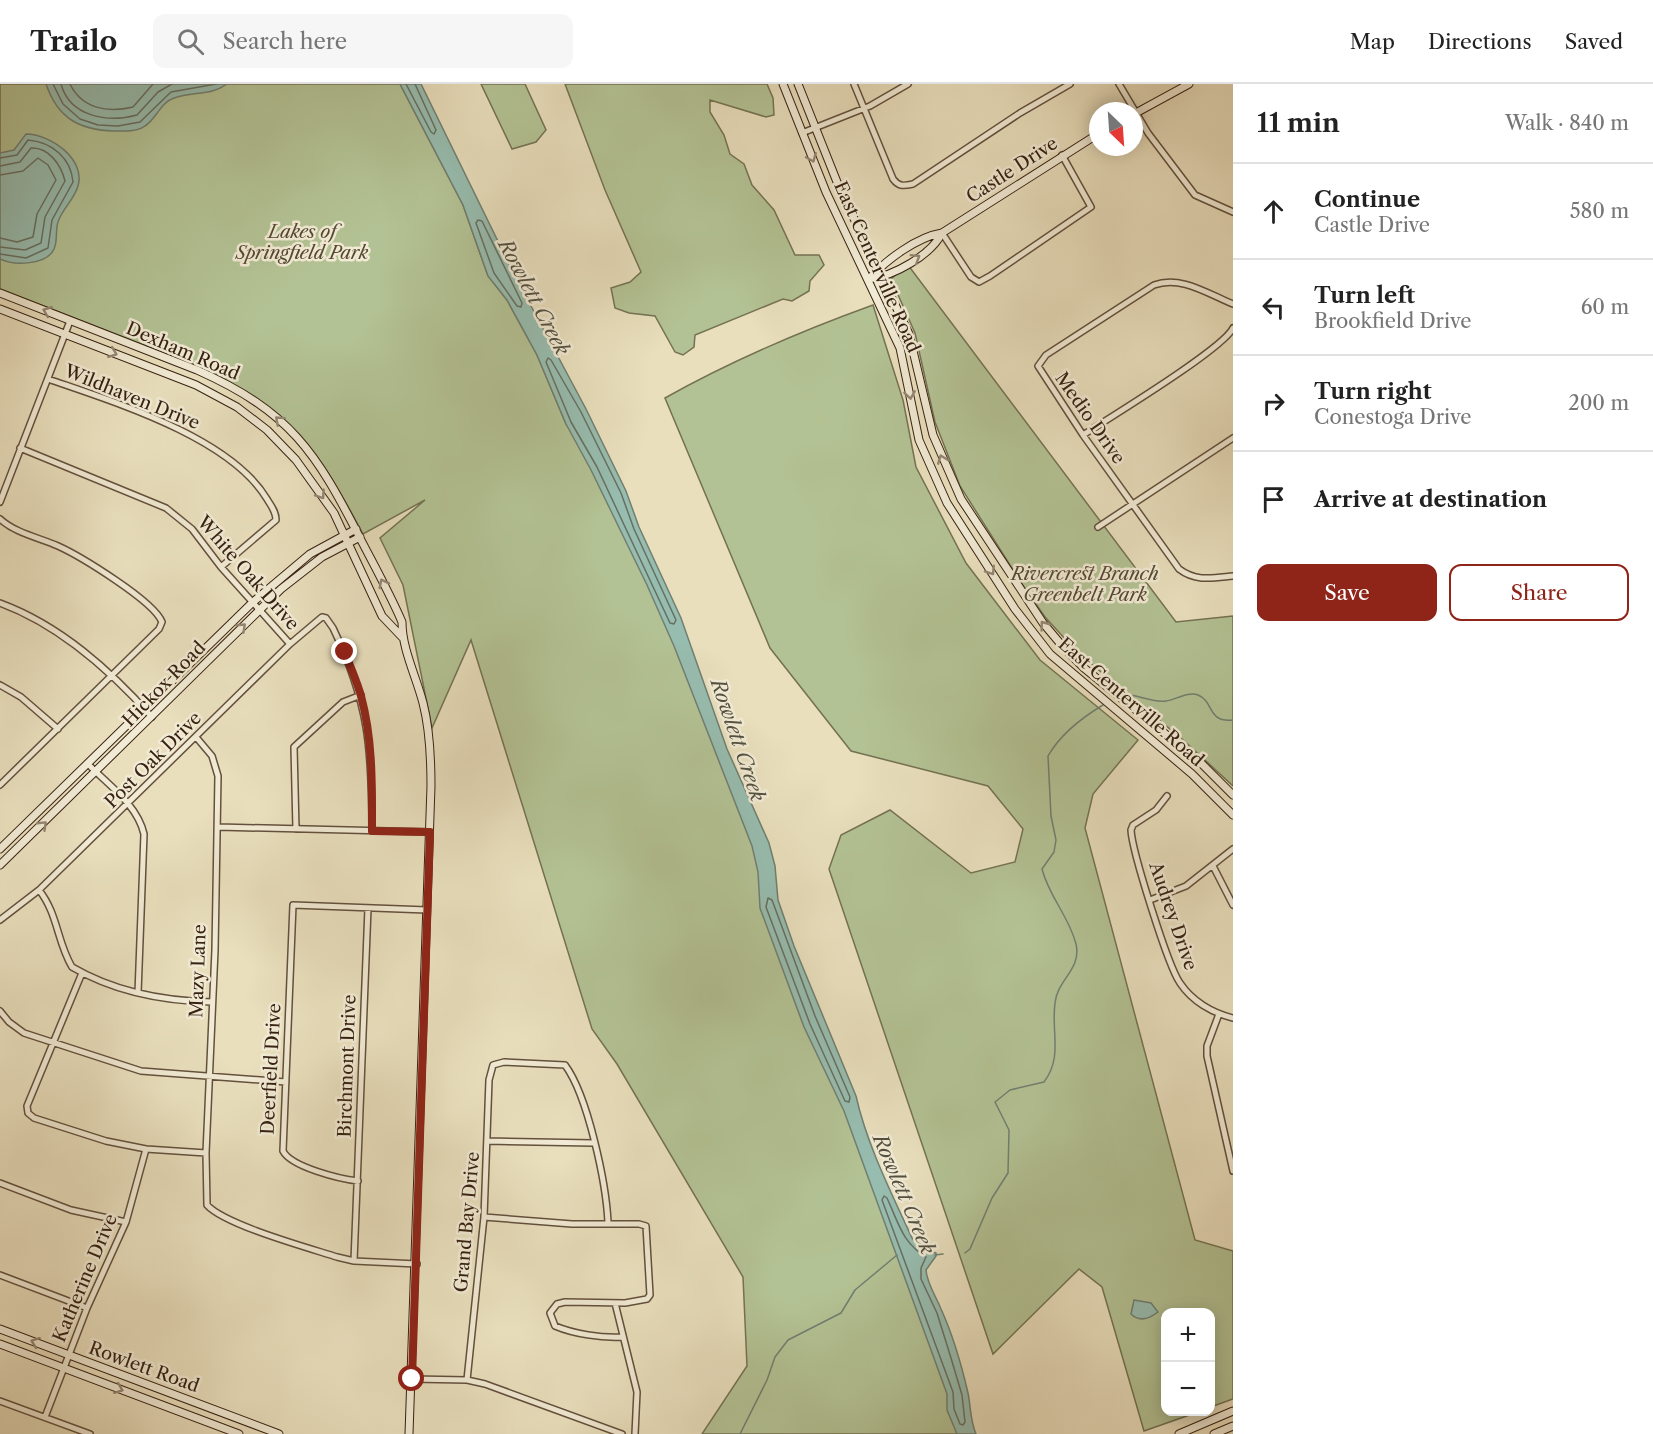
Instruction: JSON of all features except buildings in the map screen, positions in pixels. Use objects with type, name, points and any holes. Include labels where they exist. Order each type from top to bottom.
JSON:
[{"type":"street","name":"East Centerville Road","points":[[783,84],[826,192],[900,348],[920,440],[937,484],[1015,609],[1050,654],[1201,782],[1233,815]]},
{"type":"street","name":"East Centerville Road","points":[[798,84],[839,187],[884,277],[914,349],[928,421],[951,481],[1043,623],[1084,668],[1208,768],[1233,795]]},
{"type":"street","points":[[854,84],[893,179],[897,185],[904,186],[913,184],[1020,113],[1070,84]]},
{"type":"street","points":[[802,133],[863,109],[908,84]]},
{"type":"street","points":[[1119,84],[1129,102]]},
{"type":"street","points":[[1143,110],[1189,84]]},
{"type":"street","points":[[1143,125],[1195,195],[1233,212]]},
{"type":"street","name":"Castle Drive","points":[[869,279],[879,268],[929,235],[942,233],[1089,139]]},
{"type":"street","points":[[942,233],[971,277],[979,282],[990,276],[1091,207],[1062,155]]},
{"type":"street","name":"Castle Drive","points":[[869,279],[884,277],[936,245],[942,233]]},
{"type":"street","name":"Medio Drive","points":[[1233,304],[1182,282],[1165,281],[1154,285],[1046,355],[1039,362],[1040,373],[1179,569],[1195,578],[1233,576]]},
{"type":"street","name":"Dexham Road","points":[[0,293],[226,383],[264,406],[312,453],[356,529],[402,622],[402,637],[424,707],[431,756],[430,832]]},
{"type":"street","name":"Dexham Road","points":[[0,309],[196,385],[237,407],[267,430],[296,460],[334,513],[382,616],[402,637]]},
{"type":"street","points":[[0,502],[70,321]]},
{"type":"street","points":[[1083,435],[1207,352],[1223,340],[1233,328]]},
{"type":"street","name":"Wildhaven Drive","points":[[48,378],[168,425],[204,443],[235,464],[260,488],[275,512],[276,520],[221,567]]},
{"type":"street","points":[[1098,527],[1233,438]]},
{"type":"street","name":"White Oak Drive","points":[[20,448],[166,508],[192,529],[221,567],[291,644]]},
{"type":"street","points":[[1,783],[159,629],[162,622],[136,596],[103,572],[60,547],[3,521]]},
{"type":"street","name":"Hickox Road","points":[[0,849],[253,602],[310,554],[356,529]]},
{"type":"street","name":"Hickox Road","points":[[0,865],[97,773],[299,573],[360,537]]},
{"type":"street","points":[[0,603],[42,622],[74,643],[152,717]]},
{"type":"street","name":"Post Oak Drive","points":[[0,920],[39,890],[129,805],[291,644],[322,617],[327,618],[333,628],[361,695]]},
{"type":"street","points":[[0,685],[21,697],[58,729]]},
{"type":"street","points":[[296,829],[294,747],[343,702],[361,695],[370,749],[372,831]]},
{"type":"street","name":"Mazy Lane","points":[[196,737],[216,766],[218,827],[206,1198],[213,1211],[296,1244],[354,1261]]},
{"type":"street","points":[[88,764],[129,805],[142,825],[144,843],[138,993]]},
{"type":"street","name":"Audrey Drive","points":[[1167,796],[1156,810],[1133,825],[1131,830],[1150,900],[1179,982],[1192,998],[1218,1014],[1233,1018]]},
{"type":"street","points":[[218,827],[430,832],[417,1264],[409,1434]]},
{"type":"street","points":[[1150,900],[1186,886],[1233,849]]},
{"type":"street","points":[[1213,866],[1233,905]]},
{"type":"street","points":[[39,890],[54,913],[67,959],[72,967],[82,973],[138,993],[187,1002],[212,1002]]},
{"type":"street","name":"Deerfield Drive","points":[[358,1181],[328,1174],[285,1156],[282,1139],[293,905],[368,908]]},
{"type":"street","points":[[368,908],[427,910]]},
{"type":"street","name":"Birchmont Drive","points":[[354,1261],[368,908]]},
{"type":"street","points":[[82,973],[27,1106],[28,1113],[34,1118],[106,1141],[146,1149],[206,1153]]},
{"type":"street","points":[[0,1011],[9,1022],[24,1033],[141,1071],[209,1078],[286,1082]]},
{"type":"street","points":[[1218,1014],[1207,1046],[1207,1056],[1233,1171]]},
{"type":"street","name":"Grand Bay Drive","points":[[467,1380],[484,1217],[489,1080],[493,1065],[504,1062],[565,1065],[579,1093],[593,1143]]},
{"type":"street","points":[[488,1141],[593,1143],[607,1202],[608,1222]]},
{"type":"street","name":"Katherine Drive","points":[[45,1417],[87,1308],[126,1222],[146,1149]]},
{"type":"street","points":[[0,1184],[82,1213],[126,1222]]},
{"type":"street","points":[[484,1217],[572,1224],[608,1222],[646,1226],[650,1295],[647,1299],[615,1303],[565,1302],[556,1304],[550,1313],[552,1322],[561,1329],[596,1336],[622,1337]]},
{"type":"street","points":[[354,1261],[417,1264]]},
{"type":"street","points":[[0,1275],[87,1308]]},
{"type":"street","points":[[615,1303],[637,1392],[635,1434]]},
{"type":"street","name":"Rowlett Road","points":[[0,1329],[279,1434]]},
{"type":"street","name":"Rowlett Road","points":[[0,1344],[239,1434]]},
{"type":"street","points":[[412,1379],[467,1380],[502,1388],[622,1434]]},
{"type":"street","points":[[0,1401],[90,1434]]},
{"type":"street","points":[[193,1417],[199,1403]]},
{"type":"street","points":[[1179,1434],[1233,1411]]},
{"type":"street","points":[[1214,1434],[1233,1426]]},
{"type":"green space","name":"Lakes of Springfield Park","points":[[0,84],[400,84],[463,205],[488,276],[507,300],[537,355],[566,424],[570,422],[712,710],[774,914],[843,1082],[965,1434],[702,1434],[747,1366],[743,1277],[617,1064],[592,1029],[471,640],[432,728],[403,585],[380,538],[425,500],[363,534],[333,480],[306,443],[258,400],[195,366],[0,289]]},
{"type":"green space","points":[[481,84],[525,84],[546,130],[536,142],[512,149]]},
{"type":"green space","points":[[565,84],[767,84],[773,98],[774,115],[766,117],[710,100],[710,112],[724,135],[730,154],[744,164],[752,185],[774,210],[795,255],[819,255],[824,265],[810,281],[809,291],[792,301],[783,299],[695,335],[694,347],[683,355],[675,352],[655,316],[629,313],[615,308],[611,288],[630,282],[641,272],[605,190]]},
{"type":"green space","name":"Rivercrest Branch Greenbelt Park","points":[[908,265],[1176,622],[1233,616],[1233,786],[1182,739],[1077,652],[1045,617],[960,486],[935,422],[915,333],[891,279]]},
{"type":"green space","points":[[873,305],[903,400],[916,467],[966,563],[1040,660],[1138,740],[1093,794],[1085,828],[1195,1240],[1233,1251],[1233,1399],[1215,1406],[1215,1308],[1161,1308],[1161,1416],[1187,1416],[1144,1431],[1102,1287],[1079,1269],[993,1354],[829,869],[841,835],[890,810],[971,873],[1015,862],[1023,829],[988,786],[851,751],[770,648],[665,398],[767,347]]},
{"type":"water","points":[[46,84],[227,84],[208,92],[169,100],[142,128],[122,131],[91,128],[72,120],[57,106]]},
{"type":"water","points":[[400,84],[421,84],[515,276],[586,409],[626,491],[639,527],[681,618],[727,749],[769,843],[775,866],[778,900],[794,946],[856,1096],[873,1150],[912,1238],[920,1248],[936,1253],[926,1270],[927,1275],[956,1350],[976,1434],[957,1434],[947,1410],[947,1394],[844,1111],[804,1027],[760,908],[758,872],[752,846],[674,646],[647,585],[566,424],[537,355],[507,300],[488,276],[463,205]]},
{"type":"water","points":[[26,134],[45,138],[64,150],[77,166],[78,186],[58,222],[55,246],[50,254],[30,263],[13,263],[0,259],[0,153],[14,150]]},
{"type":"water","points":[[1134,1300],[1151,1303],[1158,1312],[1144,1319],[1137,1318],[1131,1314]]},
{"type":"waterway","points":[[1120,694],[1160,701],[1194,694],[1203,698],[1219,718],[1233,720]]},
{"type":"waterway","points":[[965,1253],[970,1249],[992,1198],[1008,1173],[1009,1130],[995,1102],[1010,1090],[1044,1082],[1050,1073],[1055,1054],[1055,1003],[1060,988],[1076,961],[1077,953],[1073,934],[1049,889],[1042,869],[1054,852],[1056,840],[1051,816],[1048,756],[1072,727],[1103,705]]},
{"type":"waterway","name":"Rowlett Creek","points":[[935,1255],[943,1254]]},
{"type":"waterway","points":[[740,1434],[767,1380],[775,1357],[788,1340],[841,1313],[855,1290],[897,1255]]},
{"type":"route","points":[[345,652],[361,695],[367,725],[372,780],[372,831],[430,832],[412,1379]]}]
